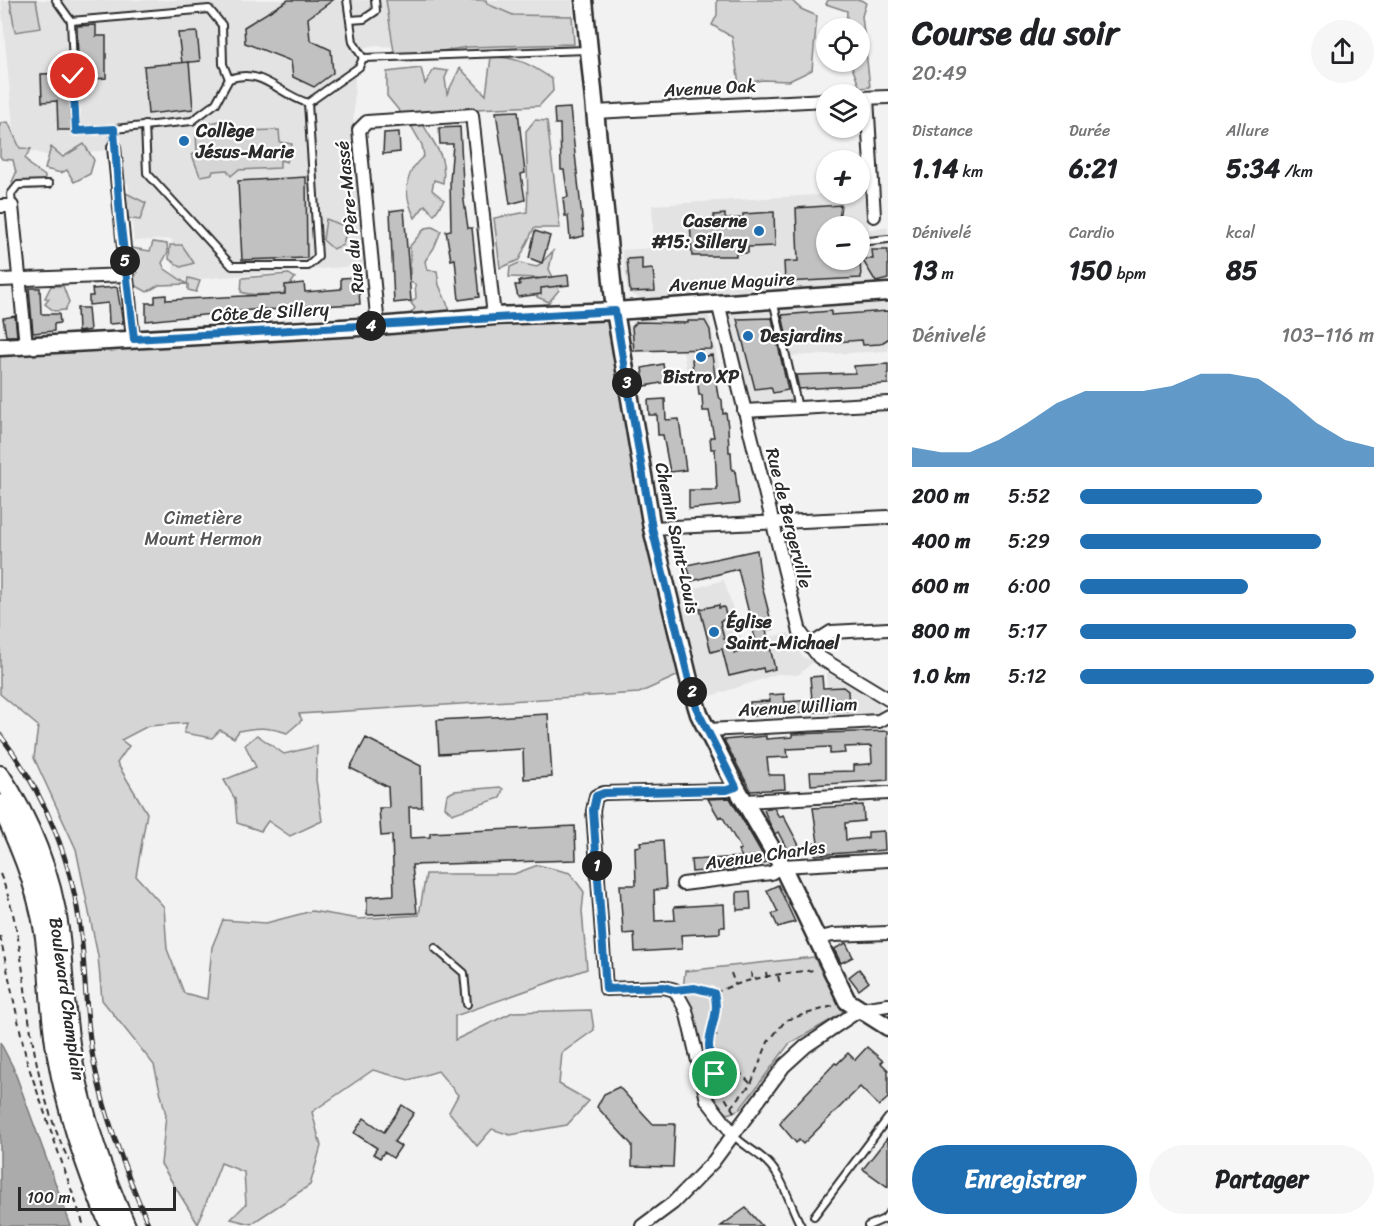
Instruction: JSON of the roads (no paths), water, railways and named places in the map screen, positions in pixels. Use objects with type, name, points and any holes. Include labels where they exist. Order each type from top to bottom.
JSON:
[{"type":"main road","name":"Boulevard Champlain","points":[[0,776],[21,812],[48,881],[58,926],[66,1020],[79,1092],[99,1158],[126,1226]]},
{"type":"main road","name":"Boulevard Champlain","points":[[0,804],[26,862],[38,903],[47,955],[51,1018],[64,1091],[71,1120],[110,1226]]},
{"type":"street","name":"Chemin Saint-Louis","points":[[584,0],[615,311],[652,528],[691,688],[708,730],[736,787],[782,866],[830,968],[854,1005],[888,1027]]},
{"type":"street","points":[[870,98],[888,97]]},
{"type":"street","name":"Avenue Oak","points":[[595,112],[816,101]]},
{"type":"street","name":"Rue du Père-Massé","points":[[378,326],[359,130],[367,122],[472,115],[494,316]]},
{"type":"street","points":[[867,138],[874,216]]},
{"type":"street","points":[[114,147],[134,339]]},
{"type":"street","points":[[6,206],[19,279],[26,345]]},
{"type":"street","points":[[0,280],[126,274]]},
{"type":"street","name":"Avenue Maguire","points":[[615,311],[888,292]]},
{"type":"street","name":"Rue de Bergerville","points":[[718,303],[795,620],[809,646],[819,657],[888,699]]},
{"type":"street","name":"Côte de Sillery","points":[[0,347],[378,326],[494,316],[615,311]]},
{"type":"street","points":[[744,411],[888,403]]},
{"type":"street","points":[[652,528],[888,517]]},
{"type":"street","points":[[809,646],[831,632],[888,629]]},
{"type":"street","name":"Avenue William","points":[[708,730],[879,721],[888,716]]},
{"type":"street","points":[[733,1134],[707,1100],[686,1010],[675,990],[664,987],[606,989],[593,810],[596,796],[604,793],[727,790],[736,787]]},
{"type":"street","points":[[745,801],[888,793]]},
{"type":"street","name":"Avenue Charles","points":[[683,884],[771,873],[782,866],[888,860]]},
{"type":"street","points":[[816,939],[833,935],[888,933]]},
{"type":"street","points":[[642,1226],[673,1203],[713,1162],[784,1066],[806,1046],[854,1005],[888,1005]]},
{"type":"lane","points":[[56,0],[71,21],[76,131],[192,122],[216,103],[229,79],[243,74],[271,83],[294,99],[308,103]]},
{"type":"lane","points":[[207,0],[209,9],[222,25],[223,64],[229,79]]},
{"type":"lane","points":[[347,0],[353,42],[363,58]]},
{"type":"lane","points":[[350,20],[364,19],[376,11],[375,0]]},
{"type":"lane","points":[[71,21],[209,9]]},
{"type":"lane","points":[[363,58],[589,50]]},
{"type":"lane","points":[[308,103],[359,67],[363,58]]},
{"type":"lane","points":[[145,125],[147,173],[232,266],[308,266],[318,257],[308,103]]},
{"type":"lane","points":[[114,129],[114,147]]},
{"type":"lane","points":[[6,206],[18,185],[49,184]]},
{"type":"lane","points":[[870,241],[888,239]]},
{"type":"lane","points":[[773,299],[798,408]]},
{"type":"lane","points":[[435,948],[464,973],[467,1004]]},
{"type":"lane","points":[[814,1216],[888,1118]]},
{"type":"lane","points":[[733,1134],[746,1148],[767,1162],[779,1179],[801,1226]]},
{"type":"lane","points":[[868,1226],[884,1219],[888,1214]]},
{"type":"railway","points":[[0,735],[31,780],[64,855],[77,908],[83,950],[88,1027],[98,1080],[116,1144],[149,1226]]},
{"type":"place","name":"Collège Jésus-Marie","points":[[184,141]]},
{"type":"place","name":"Caserne #15: Sillery","points":[[759,231]]},
{"type":"place","name":"Desjardins","points":[[748,336]]},
{"type":"place","name":"Bistro XP","points":[[701,357]]},
{"type":"place","name":"Église Saint-Michael","points":[[714,632]]},
{"type":"park label","name":"Cimetière Mount Hermon","points":[[203,528]]}]
